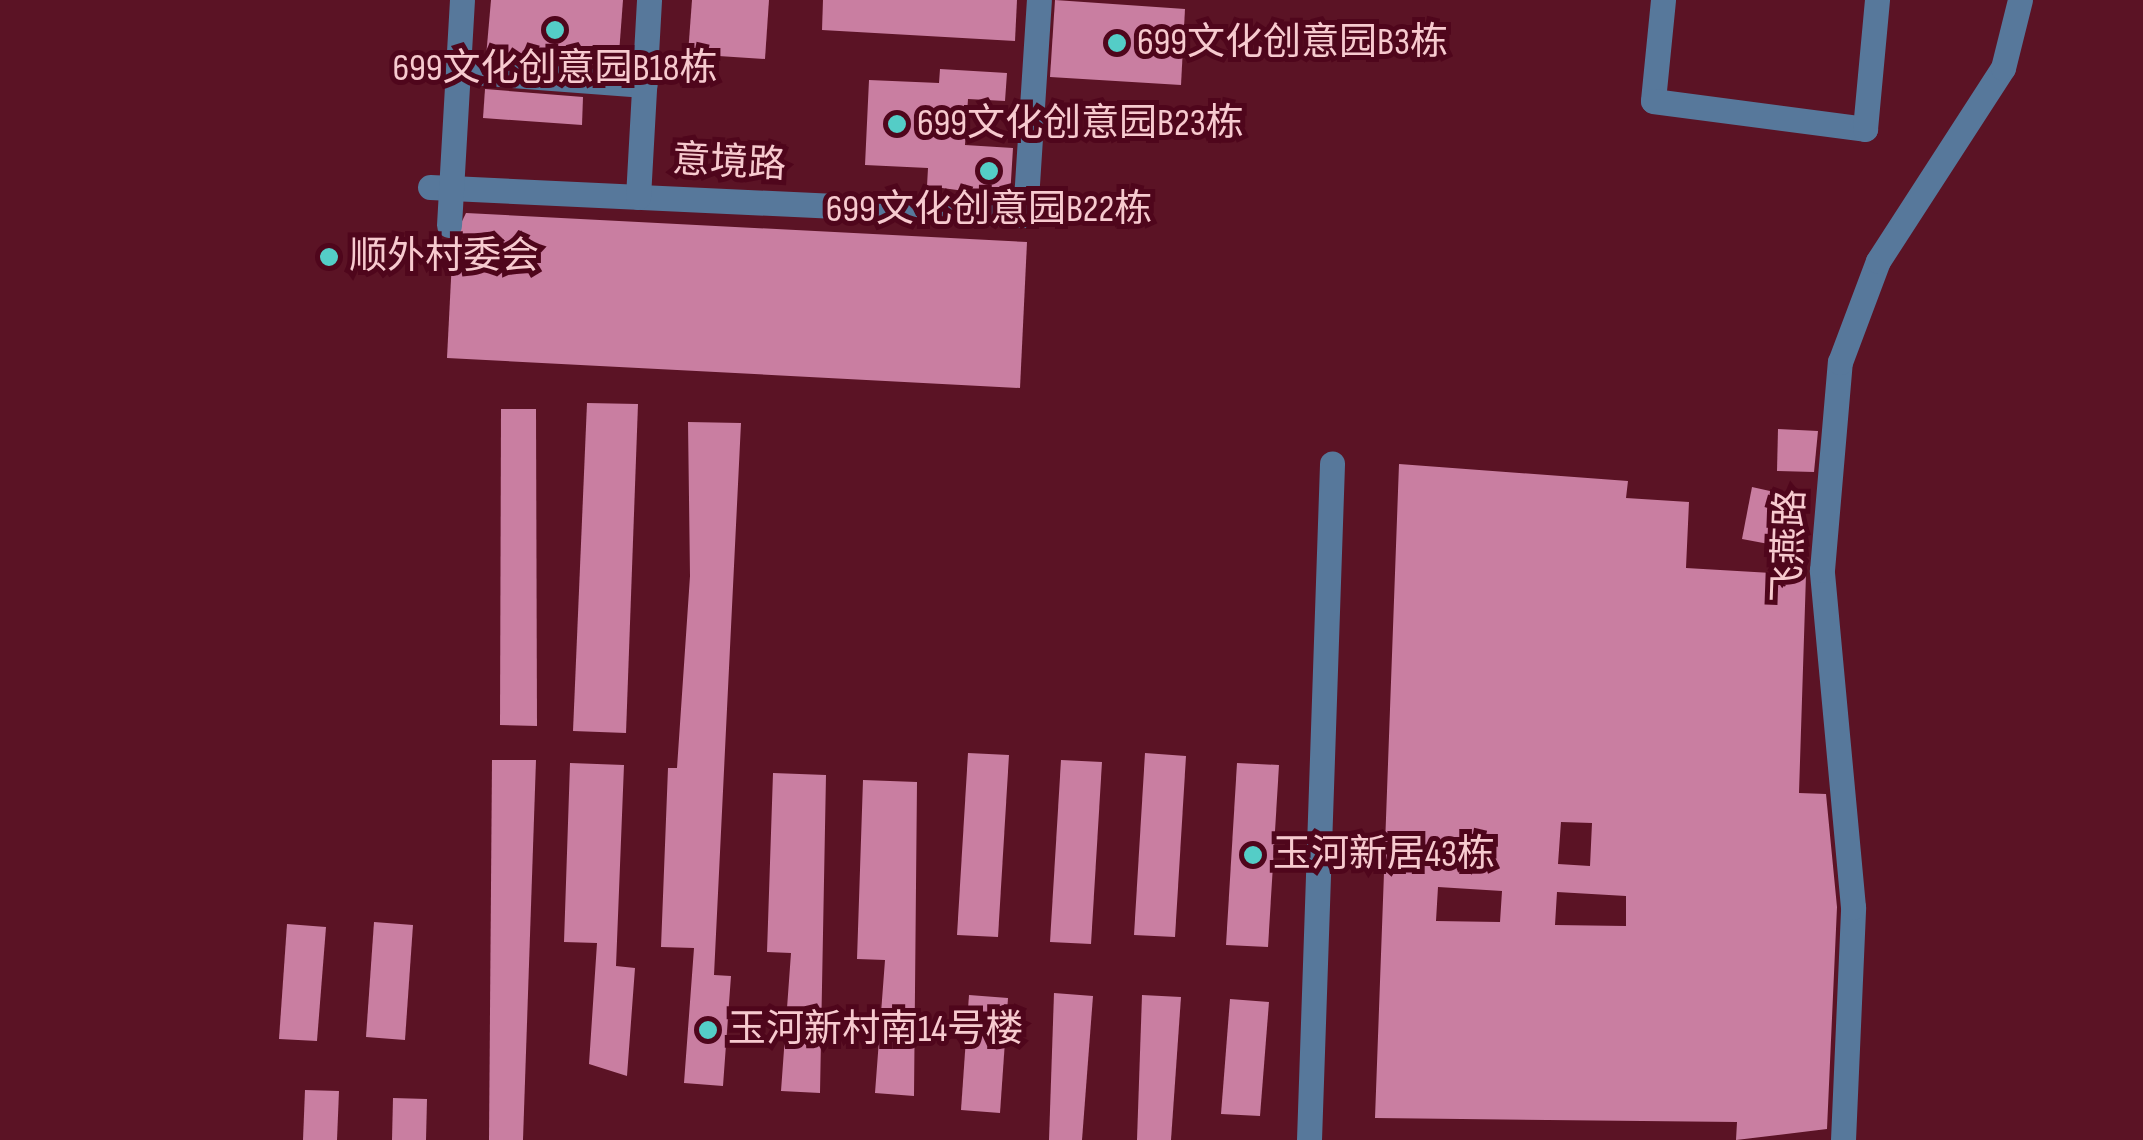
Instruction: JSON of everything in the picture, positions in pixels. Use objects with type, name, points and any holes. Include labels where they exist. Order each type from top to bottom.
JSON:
[{"type":"street","points":[[450,226],[441,187],[459,71],[462,0]]},
{"type":"street","points":[[638,196],[649,0]]},
{"type":"street","name":"意境路","points":[[441,187],[1025,215],[1040,0]]},
{"type":"street","points":[[1663,0],[1653,101],[1865,129],[1877,0]]},
{"type":"street","name":"飞燕路","points":[[1843,1140],[1852,908],[1822,570],[1840,362],[1878,261],[2003,68],[2020,0]]},
{"type":"street","points":[[459,71],[644,85]]},
{"type":"street","points":[[1309,1140],[1332,463]]},
{"type":"building","name":"699文化创意园B18栋","points":[[491,0],[623,0],[618,67],[486,57]]},
{"type":"building","points":[[692,0],[769,0],[765,59],[688,54]]},
{"type":"building","points":[[823,0],[1017,0],[1015,41],[822,30]]},
{"type":"building","name":"699文化创意园B3栋","points":[[1055,0],[1185,9],[1181,85],[1050,77]]},
{"type":"building","points":[[940,69],[1007,73],[1005,101],[968,99],[965,145],[1013,148],[1010,197],[927,186],[928,168],[865,165],[869,80],[939,83]]},
{"type":"building","points":[[485,89],[583,97],[582,125],[483,118]]},
{"type":"building","points":[[466,213],[1027,242],[1020,388],[447,358],[453,240]]},
{"type":"building","points":[[587,403],[638,404],[626,733],[573,731]]},
{"type":"building","points":[[501,409],[536,409],[537,726],[500,725]]},
{"type":"building","points":[[688,422],[741,423],[714,975],[731,976],[723,1086],[684,1083],[694,948],[661,947],[668,768],[677,768],[690,576]]},
{"type":"building","points":[[1778,429],[1818,431],[1814,472],[1777,471]]},
{"type":"building","points":[[1399,464],[1628,481],[1626,498],[1689,502],[1686,568],[1806,575],[1799,793],[1826,794],[1837,907],[1827,1129],[1736,1140],[1737,1122],[1375,1118]],"holes":[[[1561,822],[1592,823],[1590,866],[1558,864]],[[1438,887],[1502,891],[1500,922],[1436,921]],[[1557,892],[1626,896],[1626,926],[1555,925]]]},
{"type":"building","points":[[1752,487],[1784,494],[1774,545],[1742,539]]},
{"type":"building","points":[[968,753],[1009,755],[998,937],[957,935]]},
{"type":"building","points":[[1145,753],[1186,756],[1175,937],[1134,935]]},
{"type":"building","points":[[492,760],[536,760],[523,1140],[489,1140]]},
{"type":"building","points":[[1061,760],[1102,762],[1091,944],[1050,942]]},
{"type":"building","points":[[570,763],[624,765],[616,966],[635,968],[627,1076],[589,1064],[597,943],[564,942]]},
{"type":"building","name":"玉河新居43栋","points":[[1237,763],[1279,765],[1268,947],[1226,945]]},
{"type":"building","points":[[773,773],[826,775],[820,1093],[781,1091],[791,953],[767,952]]},
{"type":"building","points":[[863,780],[917,782],[914,1096],[875,1093],[885,960],[857,959]]},
{"type":"building","points":[[374,922],[413,925],[405,1040],[366,1037]]},
{"type":"building","points":[[287,924],[326,927],[317,1041],[279,1039]]},
{"type":"building","points":[[1054,993],[1093,996],[1082,1140],[1049,1140]]},
{"type":"building","points":[[969,995],[1008,998],[1000,1113],[961,1110]]},
{"type":"building","points":[[1142,995],[1181,997],[1171,1140],[1137,1140]]},
{"type":"building","points":[[1230,999],[1269,1002],[1260,1116],[1221,1114]]},
{"type":"building","points":[[305,1090],[339,1091],[337,1140],[303,1140]]},
{"type":"building","points":[[393,1098],[427,1099],[426,1140],[392,1140]]},
{"type":"place","name":"699文化创意园B18栋","points":[[555,30]]},
{"type":"place","name":"699文化创意园B3栋","points":[[1117,43]]},
{"type":"place","name":"699文化创意园B23栋","points":[[897,124]]},
{"type":"place","name":"699文化创意园B22栋","points":[[989,171]]},
{"type":"place","name":"顺外村委会","points":[[329,257]]},
{"type":"place","name":"玉河新居43栋","points":[[1253,855]]},
{"type":"place","name":"玉河新村南14号楼","points":[[708,1030]]}]
